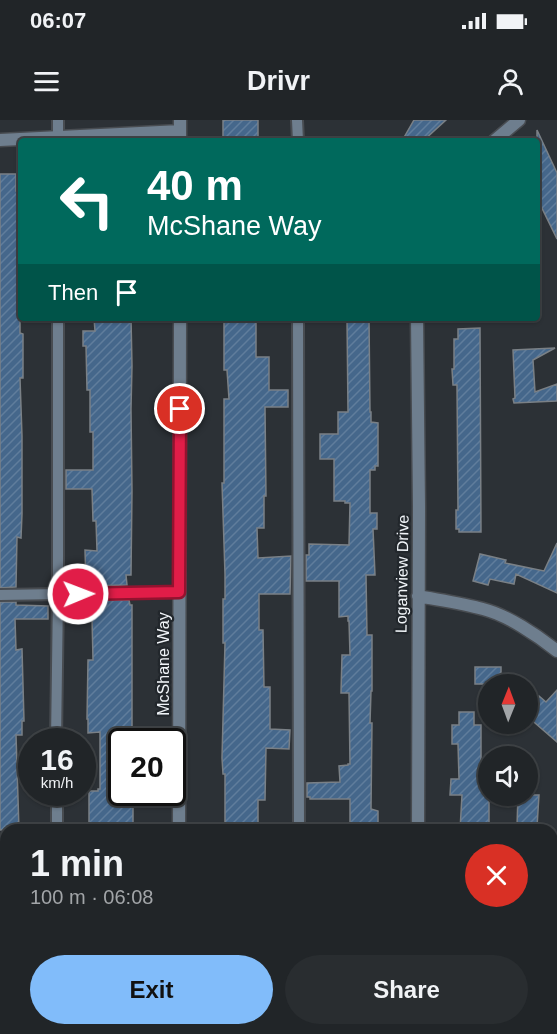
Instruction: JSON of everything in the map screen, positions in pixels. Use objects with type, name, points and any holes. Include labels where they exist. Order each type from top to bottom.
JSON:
[{"type":"street","points":[[498,138],[519,120]]},
{"type":"street","points":[[73,138],[180,131]]},
{"type":"street","points":[[0,140],[18,140]]},
{"type":"street","name":"McShane Way","points":[[179,824],[180,321]]},
{"type":"street","name":"Loganview Drive","points":[[417,321],[418,824]]},
{"type":"street","points":[[418,596],[485,609],[543,639],[557,651]]},
{"type":"lane","points":[[58,120],[58,138]]},
{"type":"lane","points":[[297,120],[298,138]]},
{"type":"lane","points":[[56,728],[58,321]]},
{"type":"lane","points":[[298,321],[299,824]]},
{"type":"lane","points":[[0,595],[179,592]]},
{"type":"lane","points":[[57,806],[57,824]]},
{"type":"building","points":[[223,120],[258,120],[258,138],[223,138]]},
{"type":"building","points":[[414,120],[446,120],[426,138],[404,138]]},
{"type":"building","points":[[537,130],[557,173],[557,239],[540,204],[540,138],[537,138]]},
{"type":"building","points":[[0,174],[16,174],[18,321],[20,321],[20,333],[23,334],[23,378],[20,378],[22,514],[21,538],[17,537],[16,587],[0,588]]},
{"type":"building","points":[[94,321],[131,321],[131,575],[126,575],[127,585],[86,586],[85,550],[97,551],[92,489],[66,489],[66,470],[93,470],[90,390],[87,390],[86,346],[83,346],[83,331],[95,331]]},
{"type":"building","points":[[224,321],[256,321],[256,357],[269,357],[269,390],[288,390],[288,407],[265,407],[264,528],[257,528],[258,558],[291,556],[290,594],[259,594],[259,630],[263,630],[264,687],[270,687],[270,729],[290,730],[289,749],[266,748],[265,800],[258,800],[258,824],[225,824],[225,774],[223,774],[222,758],[225,574],[222,483],[224,483],[224,399],[229,399],[227,370],[224,370]]},
{"type":"building","points":[[347,321],[369,321],[370,412],[371,422],[378,423],[378,466],[375,466],[375,470],[370,470],[370,513],[377,513],[377,529],[373,529],[375,575],[366,575],[367,635],[372,635],[371,809],[378,811],[378,824],[350,824],[350,799],[310,799],[307,797],[307,783],[340,782],[339,766],[350,764],[349,693],[341,693],[342,655],[350,655],[348,616],[339,617],[339,581],[306,581],[306,555],[309,555],[309,544],[349,545],[350,503],[334,501],[334,459],[320,459],[320,434],[338,434],[338,412],[348,412]]},
{"type":"building","points":[[480,328],[481,532],[459,532],[459,529],[456,529],[456,510],[458,510],[457,385],[453,385],[454,339],[458,339],[458,329]]},
{"type":"building","points":[[555,348],[533,360],[535,392],[557,384],[557,401],[514,403],[513,350]]},
{"type":"building","points":[[557,543],[557,593],[516,574],[514,584],[490,579],[488,585],[473,581],[480,554],[506,560],[505,563],[544,571]]},
{"type":"building","points":[[129,600],[132,605],[132,728],[108,728],[108,806],[133,806],[133,824],[89,824],[89,806],[96,806],[96,791],[100,789],[100,732],[96,732],[96,728],[88,728],[88,660],[93,660],[92,618],[86,618],[86,601]]},
{"type":"building","points":[[0,602],[48,606],[48,619],[15,619],[16,650],[22,649],[24,721],[16,735],[19,824],[0,824]]},
{"type":"building","points":[[475,667],[501,667],[501,674],[478,674],[478,684],[475,684]]},
{"type":"building","points":[[557,690],[557,742],[538,726],[538,697],[546,702]]},
{"type":"building","points":[[459,712],[474,712],[474,725],[478,725],[478,734],[481,734],[481,746],[478,746],[478,806],[489,806],[489,824],[460,824],[462,795],[450,795],[451,779],[459,779],[458,744],[452,744],[452,725],[459,725]]},
{"type":"building","points":[[539,795],[537,824],[517,824],[518,806],[538,806]]},
{"type":"route","points":[[78,594],[179,592],[180,409]]}]
